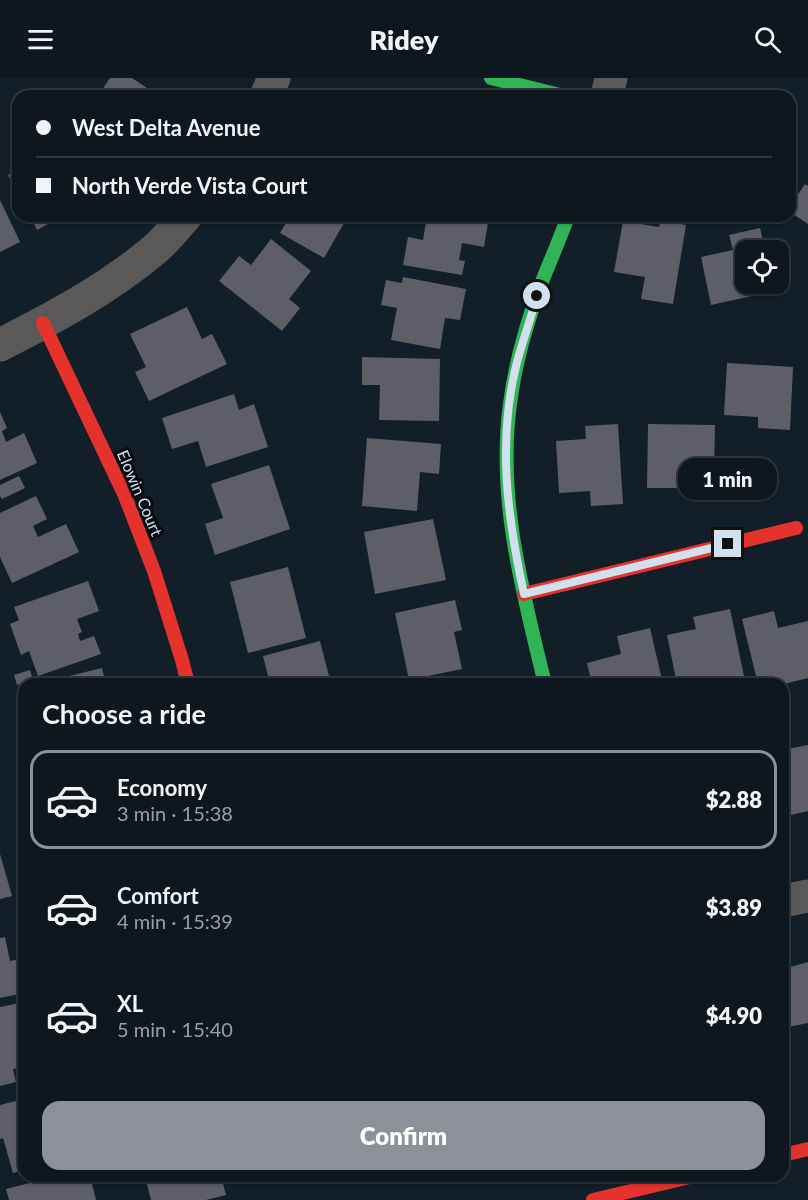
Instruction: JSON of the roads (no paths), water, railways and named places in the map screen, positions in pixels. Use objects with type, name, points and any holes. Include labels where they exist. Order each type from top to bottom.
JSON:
[{"type":"street","points":[[491,78],[540,90]]},
{"type":"street","points":[[0,345],[104,287],[155,249],[180,222]]},
{"type":"street","points":[[544,678],[514,551],[507,499],[506,454],[509,408],[517,363],[537,296],[566,222]]},
{"type":"street","name":"Elowin Court","points":[[43,323],[125,496],[154,571],[186,678]]},
{"type":"street","points":[[524,594],[796,528]]},
{"type":"street","points":[[789,900],[808,896]]},
{"type":"street","points":[[789,1154],[808,1149]]},
{"type":"street","points":[[592,1200],[659,1182]]}]
